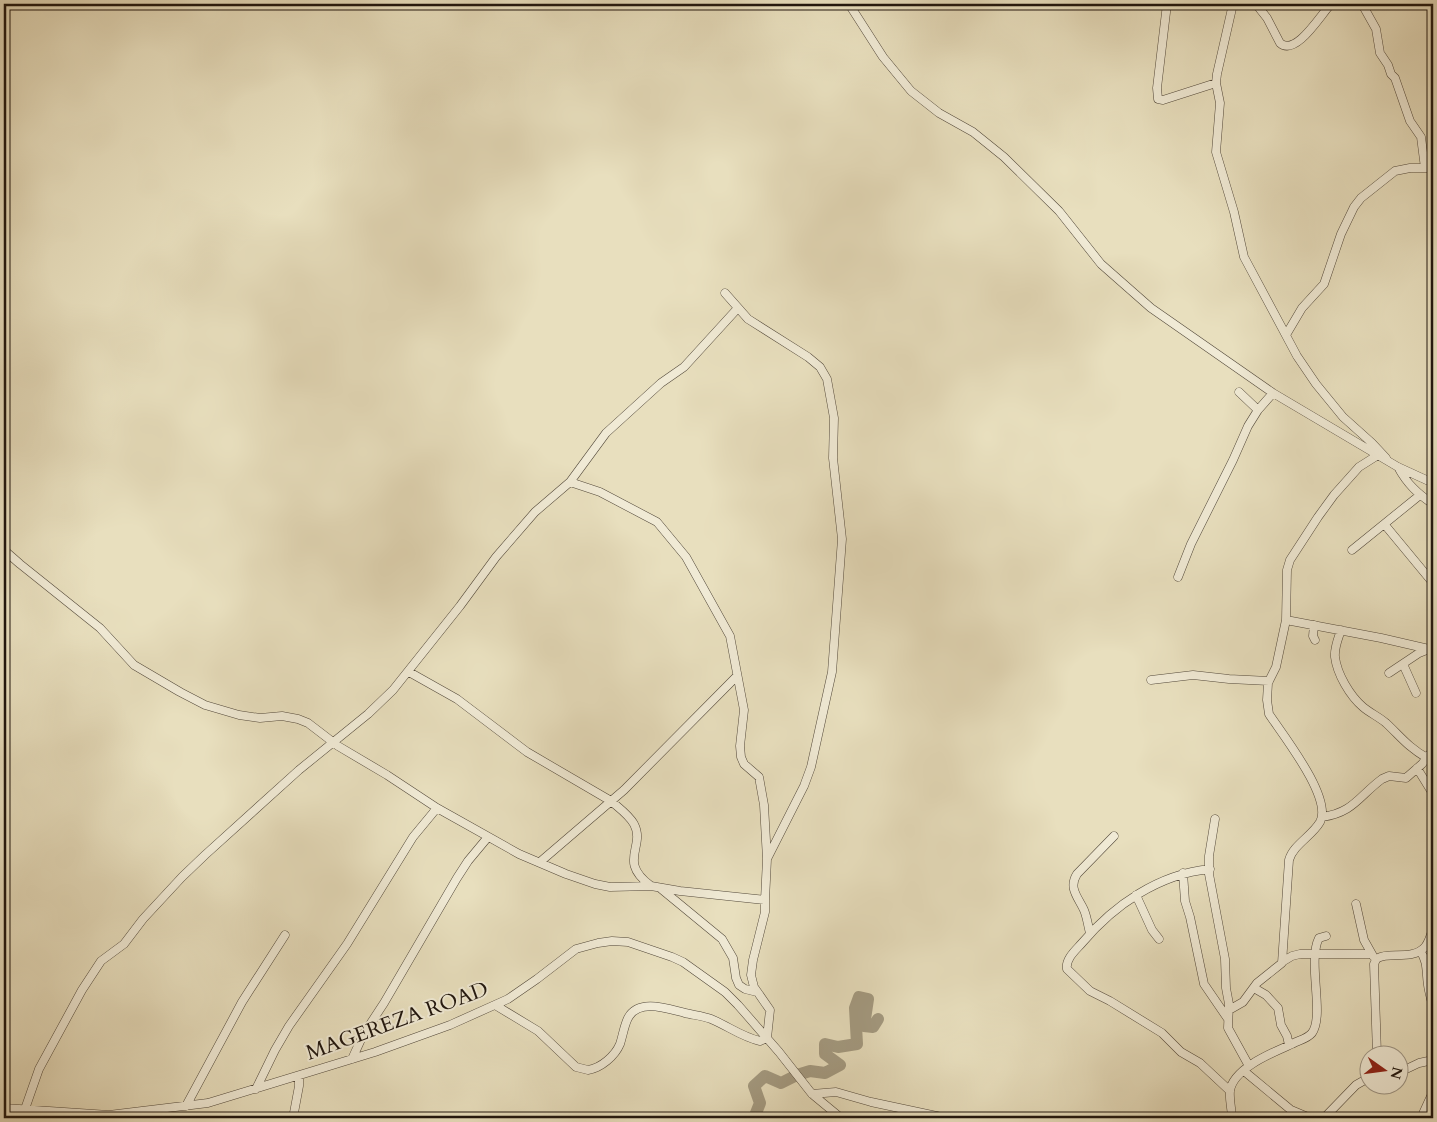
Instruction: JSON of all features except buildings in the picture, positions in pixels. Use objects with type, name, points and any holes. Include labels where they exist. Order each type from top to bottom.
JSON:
[{"type":"street","points":[[849,4],[883,57],[911,91],[939,114],[973,132],[1004,156],[1059,212],[1101,264],[1151,308],[1273,393],[1378,456],[1433,483]]},
{"type":"street","points":[[1167,4],[1157,88],[1158,98],[1163,100],[1216,83]]},
{"type":"street","points":[[1233,4],[1216,83],[1220,103],[1216,152],[1234,212],[1240,246],[1249,268],[1286,335],[1320,390],[1389,462]]},
{"type":"street","points":[[1256,4],[1267,18],[1280,43],[1283,46],[1288,46],[1302,39],[1331,4]]},
{"type":"street","points":[[1286,335],[1297,314],[1324,284],[1341,234],[1354,207],[1361,198],[1395,171],[1429,168],[1421,137],[1410,121],[1396,78],[1391,74],[1388,65],[1380,53],[1376,29],[1362,4]]},
{"type":"street","points":[[725,294],[748,319],[808,357],[820,367],[825,374],[834,418],[833,458],[842,539],[832,672],[811,767],[804,786],[767,859]]},
{"type":"street","points":[[25,1109],[39,1069],[82,990],[101,961],[124,944],[182,877],[205,855],[299,770],[383,700],[409,672],[496,558],[540,507],[570,482],[606,433],[661,383],[684,367],[737,309]]},
{"type":"street","points":[[1239,392],[1258,410]]},
{"type":"street","points":[[1178,577],[1212,498],[1233,460],[1248,426],[1258,410],[1273,393]]},
{"type":"street","points":[[1282,962],[1289,860],[1293,852],[1319,823],[1322,817],[1320,800],[1303,762],[1269,714],[1267,700],[1269,681],[1277,660],[1286,620],[1287,570],[1292,557],[1334,495],[1359,467],[1378,456]]},
{"type":"street","points":[[1398,467],[1408,483],[1433,504]]},
{"type":"street","points":[[494,1005],[538,1031],[576,1067],[586,1070],[593,1069],[610,1058],[619,1046],[631,1014],[637,1009],[648,1006],[658,1006],[710,1019],[757,1040],[762,1041],[767,1038],[770,1010],[757,992],[753,982],[752,969],[766,900],[765,814],[757,774],[744,764],[741,757],[740,746],[744,710],[730,636],[686,557],[657,522],[600,492],[570,482]]},
{"type":"street","points":[[1352,550],[1420,495]]},
{"type":"street","points":[[1385,525],[1433,583]]},
{"type":"street","points":[[4,550],[104,631],[134,665],[205,705],[239,715],[260,718],[282,716],[308,723],[338,746],[388,775],[437,808],[519,854],[595,884],[610,887],[654,886],[766,900]]},
{"type":"street","points":[[1286,620],[1431,649]]},
{"type":"street","points":[[1314,625],[1315,640]]},
{"type":"street","points":[[1341,630],[1335,656],[1348,690],[1364,708],[1386,723],[1411,748],[1427,758]]},
{"type":"street","points":[[1389,673],[1419,653],[1431,649]]},
{"type":"street","points":[[1403,664],[1416,693]]},
{"type":"street","points":[[409,672],[457,699],[527,752],[611,802],[634,824],[636,833],[634,868],[640,877],[722,939],[733,958],[739,985],[745,989],[757,992]]},
{"type":"street","points":[[1151,680],[1193,674],[1229,679],[1269,681]]},
{"type":"street","points":[[540,862],[611,802],[737,676]]},
{"type":"street","points":[[1322,817],[1334,816],[1344,812],[1382,778],[1389,776],[1406,778],[1433,750]]},
{"type":"street","points":[[1417,768],[1433,794]]},
{"type":"street","points":[[256,1089],[289,1026],[347,944],[414,837],[437,808]]},
{"type":"street","points":[[1215,819],[1209,856],[1214,902],[1226,959],[1229,1010],[1228,1028],[1246,1068],[1291,1110],[1310,1118]]},
{"type":"street","points":[[1090,934],[1085,912],[1074,892],[1073,882],[1077,874],[1114,836]]},
{"type":"street","points":[[352,1059],[363,1035],[384,1003],[457,878],[488,837]]},
{"type":"street","points":[[1210,869],[1183,873],[1166,879],[1136,895],[1090,934],[1066,964],[1067,969],[1090,991],[1162,1033],[1181,1052],[1200,1064],[1230,1091]]},
{"type":"street","points":[[1183,873],[1186,907],[1190,917],[1204,984],[1228,1019]]},
{"type":"street","points":[[1136,895],[1158,939]]},
{"type":"street","points":[[1356,904],[1364,940],[1373,957],[1376,1044]]},
{"type":"street","points":[[1229,1010],[1243,1002],[1254,988],[1282,962],[1298,954],[1373,957],[1400,956],[1420,951],[1426,945],[1433,928]]},
{"type":"street","points":[[186,1106],[242,1002],[285,935]]},
{"type":"street","points":[[1232,1118],[1230,1091],[1232,1085],[1246,1068],[1306,1038],[1314,1029],[1316,1016],[1316,954],[1318,940],[1326,936]]},
{"type":"street","name":"MAGEREZA ROAD","points":[[4,1108],[99,1116],[208,1103],[352,1059],[450,1025],[494,1005],[532,983],[576,949],[612,941],[628,942],[672,957],[714,984],[738,1005],[812,1094],[841,1118]]},
{"type":"street","points":[[1420,951],[1424,956],[1427,968],[1433,1009]]},
{"type":"street","points":[[1254,988],[1271,1000],[1278,1008],[1281,1025],[1289,1045]]},
{"type":"street","points":[[1410,1067],[1427,1060],[1433,1060]]},
{"type":"street","points":[[293,1118],[299,1076]]},
{"type":"street","points":[[1324,1118],[1360,1083]]},
{"type":"street","points":[[812,1094],[836,1092],[871,1102],[946,1118]]},
{"type":"street","points":[[1421,1118],[1433,1092]]},
{"type":"waterway","points":[[754,1118],[760,1103],[754,1086],[765,1076],[781,1083],[810,1071],[825,1073],[840,1065],[825,1054],[825,1044],[838,1047],[857,1044],[855,1008],[859,997],[868,999],[864,1026],[873,1027],[878,1019]]}]
